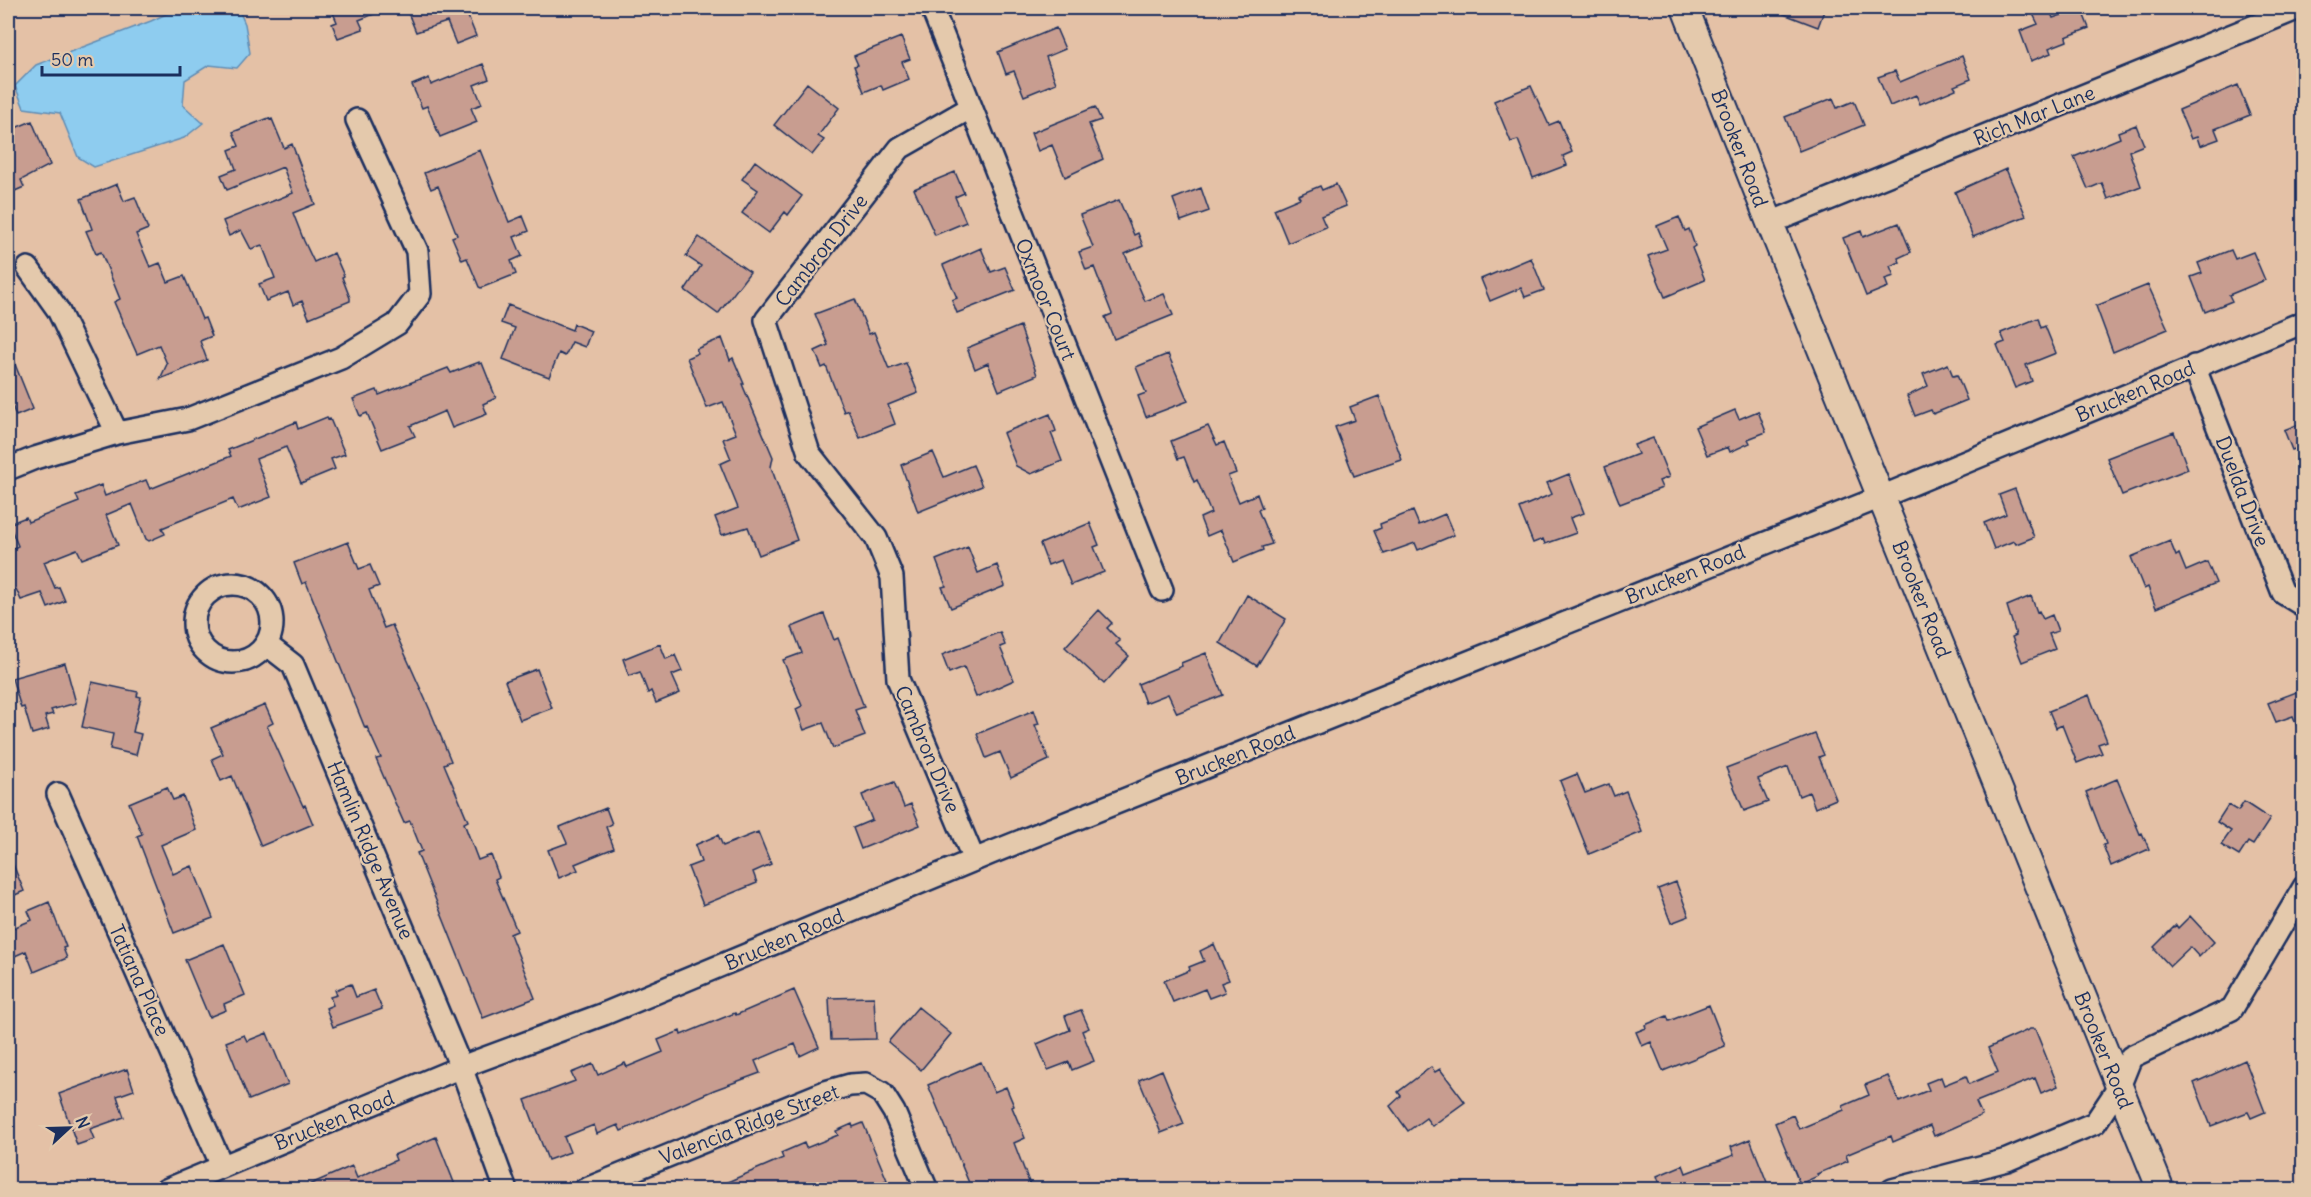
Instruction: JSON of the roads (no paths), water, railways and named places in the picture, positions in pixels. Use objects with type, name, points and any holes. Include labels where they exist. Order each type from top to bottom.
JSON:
[{"type":"street","name":"Oxmoor Court","points":[[932,8],[1162,590]]},
{"type":"street","name":"Brooker Road","points":[[1685,8],[2161,1190]]},
{"type":"street","name":"Rich Mar Lane","points":[[1770,223],[2299,8]]},
{"type":"street","name":"Cambron Drive","points":[[970,108],[900,148],[766,320],[809,453],[876,538],[892,578],[898,679],[974,860]]},
{"type":"street","points":[[8,469],[35,458],[117,433],[188,419],[341,358],[397,324],[420,294],[417,251],[357,120]]},
{"type":"street","points":[[28,268],[58,310],[117,433]]},
{"type":"street","name":"Brucken Road","points":[[166,1190],[461,1067],[604,1014],[974,860],[1881,497],[2304,322]]},
{"type":"street","name":"Duelda Drive","points":[[2194,366],[2283,593],[2304,606]]},
{"type":"street","name":"Hamlin Ridge Avenue","points":[[266,644],[293,665],[461,1067]]},
{"type":"street","name":"Tatiana Place","points":[[58,794],[222,1166]]},
{"type":"street","points":[[1892,1190],[2007,1160],[2095,1123],[2119,1087],[2131,1057],[2232,1009],[2304,887]]},
{"type":"street","points":[[461,1067],[506,1190]]},
{"type":"street","name":"Valencia Ridge Street","points":[[584,1190],[825,1092],[850,1085],[866,1084],[882,1093],[894,1112],[927,1190]]},
{"type":"water","points":[[179,8],[238,8],[245,24],[250,53],[237,68],[209,65],[185,80],[183,105],[203,123],[184,138],[94,167],[78,157],[60,113],[24,108],[15,86],[36,65]]}]
